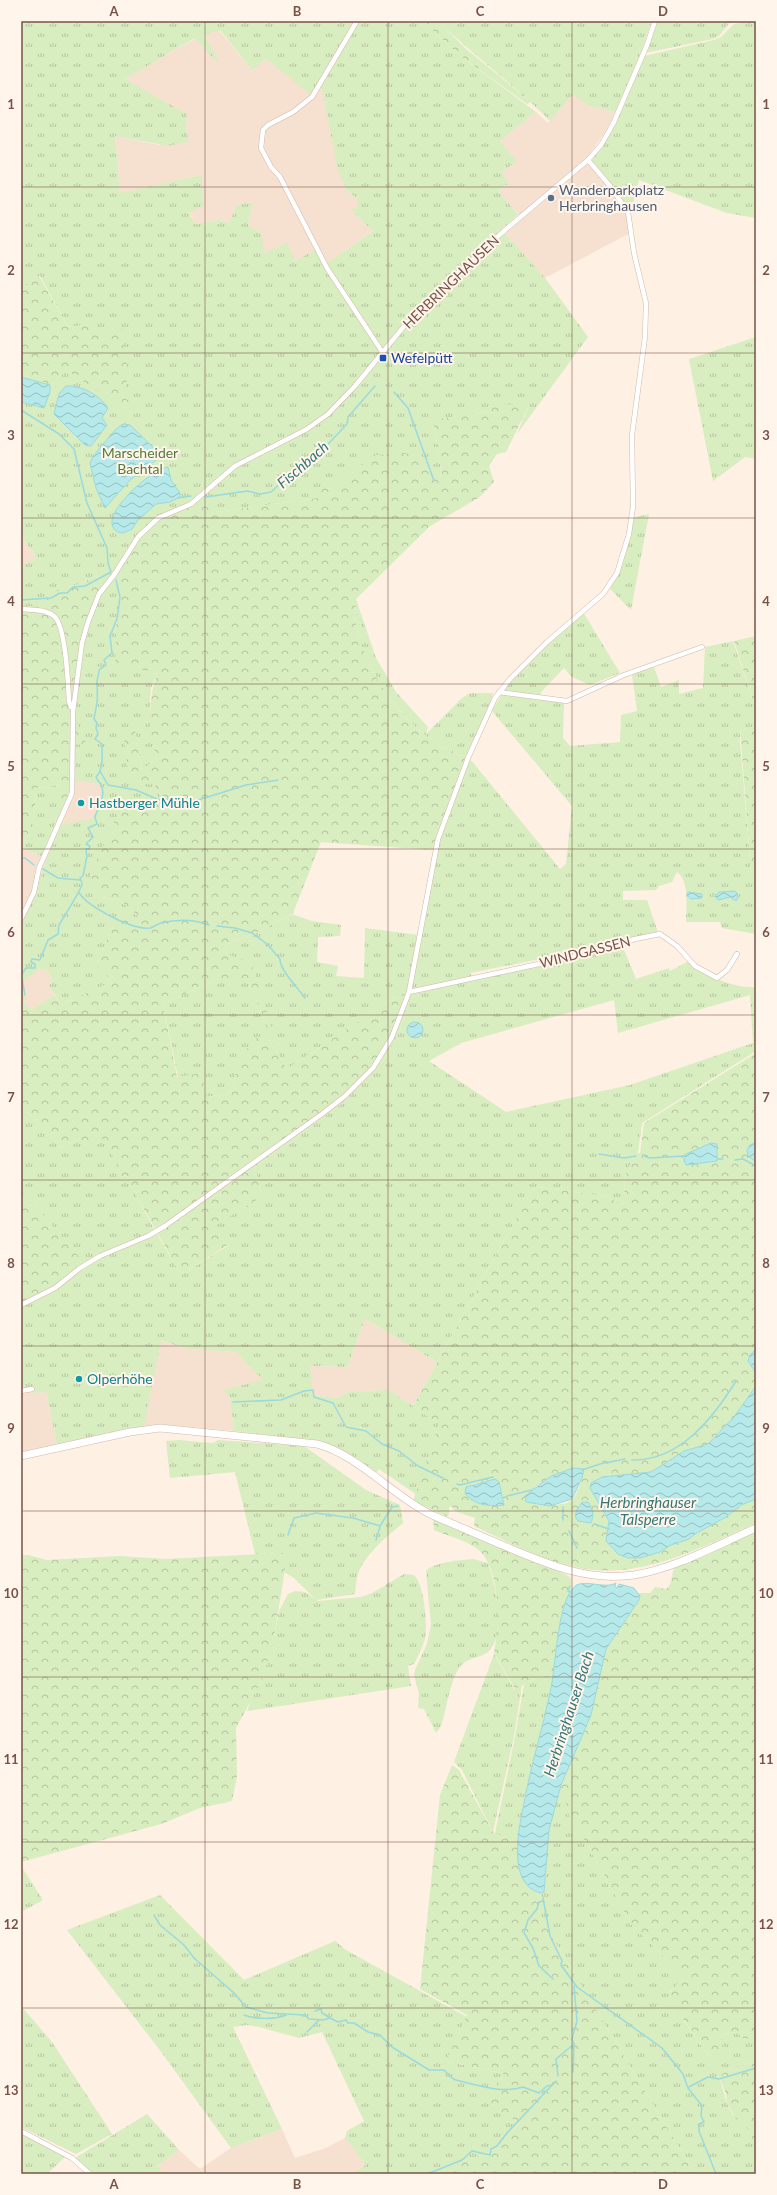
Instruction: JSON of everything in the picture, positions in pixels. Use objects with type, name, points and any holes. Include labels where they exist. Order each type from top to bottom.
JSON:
[{"type":"main road","points":[[21,1456],[145,1430],[171,1428],[311,1443],[327,1447],[345,1456],[423,1511],[551,1565],[585,1575],[620,1576],[653,1570],[756,1528]]},
{"type":"street","points":[[357,21],[317,90],[301,107],[265,127],[261,144],[327,268],[383,353]]},
{"type":"street","name":"HERBRINGHAUSEN","points":[[21,919],[34,892],[39,868],[72,793],[73,708],[82,643],[93,607],[99,594],[114,575],[144,529],[158,518],[192,504],[235,466],[307,429],[328,414],[383,353],[428,299],[505,230],[588,160],[601,145],[613,124],[655,21]]},
{"type":"street","points":[[21,1306],[55,1288],[80,1268],[100,1256],[148,1236],[165,1226],[322,1114],[345,1096],[373,1068],[392,1037],[409,992],[438,839],[468,758],[499,692],[547,642],[608,589],[617,573],[631,524],[634,500],[632,435],[646,330],[646,298],[634,252],[628,212],[588,160]]},
{"type":"street","points":[[21,609],[48,612],[59,622],[66,657],[69,701],[71,707],[73,708]]},
{"type":"street","points":[[499,692],[567,701],[624,675],[702,647]]},
{"type":"street","name":"WINDGASSEN","points":[[409,992],[590,953],[635,939],[660,934],[677,946],[695,966],[717,978],[726,970],[737,954]]},
{"type":"street","points":[[21,1391],[32,1389]]},
{"type":"street","points":[[21,2131],[78,2162],[90,2174]]},
{"type":"shaded area","points":[[219,30],[253,71],[265,57],[322,88],[347,191],[357,198],[357,207],[352,210],[373,231],[323,266],[264,254],[248,225],[253,202],[237,205],[229,223],[220,220],[195,224],[189,211],[202,175],[120,194],[115,136],[159,145],[186,130],[187,114],[124,79],[198,37],[216,61],[218,61],[204,35]]},
{"type":"shaded area","points":[[573,93],[589,106],[616,112],[605,132],[587,158],[630,215],[630,233],[545,278],[505,233],[522,218],[498,191],[509,183],[502,172],[517,161],[500,141],[536,112],[548,123]]},
{"type":"shaded area","points":[[21,536],[33,552],[36,559],[21,566]]},
{"type":"shaded area","points":[[75,744],[104,788],[96,820],[70,828],[58,829],[74,773]]},
{"type":"shaded area","points":[[23,848],[48,860],[30,910],[21,923],[21,854]]},
{"type":"shaded area","points":[[39,969],[48,971],[52,980],[49,987],[54,995],[32,1010],[21,1000],[21,975]]},
{"type":"shaded area","points":[[365,1319],[437,1362],[413,1406],[388,1389],[348,1392],[337,1398],[312,1395],[310,1366],[347,1367]]},
{"type":"shaded area","points":[[160,1341],[189,1349],[236,1352],[264,1380],[223,1390],[230,1397],[234,1431],[181,1426],[144,1427]]},
{"type":"shaded area","points":[[34,1388],[35,1394],[46,1391],[57,1445],[21,1453],[21,1389]]},
{"type":"shaded area","points":[[282,2129],[295,2158],[326,2148],[345,2138],[366,2165],[350,2174],[164,2174],[157,2166],[179,2150],[200,2169],[231,2148]]},
{"type":"green space","name":"Marscheider Bachtal","points":[[21,21],[423,21],[459,55],[536,112],[500,141],[517,161],[502,172],[509,183],[498,191],[518,214],[503,228],[505,233],[545,278],[588,337],[517,434],[529,405],[433,420],[442,477],[376,455],[330,489],[324,488],[317,498],[217,512],[138,550],[118,581],[158,672],[151,688],[150,699],[150,737],[153,743],[156,759],[142,770],[135,729],[129,779],[162,780],[183,785],[101,897],[120,900],[140,918],[115,920],[97,964],[112,982],[61,1004],[49,987],[52,980],[48,971],[39,969],[23,982],[26,999],[21,1005],[21,923],[29,910],[47,859],[23,848],[35,812],[36,788],[61,785],[59,797],[67,808],[59,829],[62,824],[92,819],[100,801],[101,792],[98,783],[67,780],[67,710],[91,598],[102,582],[97,576],[79,584],[47,593],[47,608],[29,606],[21,609],[21,566],[36,559],[33,552],[21,536],[21,323],[98,337],[93,324],[68,327],[40,276],[21,289]],"holes":[[[220,30],[253,71],[265,58],[311,95],[322,88],[338,171],[347,191],[357,198],[357,207],[351,210],[373,231],[323,266],[315,250],[295,261],[287,243],[264,253],[261,233],[248,225],[253,202],[237,205],[229,223],[220,220],[195,224],[189,212],[203,207],[202,175],[120,193],[115,136],[168,146],[189,141],[186,130],[187,114],[125,79],[195,38],[216,61],[219,61],[204,35]]]},
{"type":"green space","points":[[423,21],[438,21],[465,48],[531,102],[527,104],[459,55]]},
{"type":"green space","points":[[438,21],[652,21],[616,112],[589,106],[573,94],[550,121],[523,95]]},
{"type":"green space","points":[[656,21],[731,21],[719,36],[713,39],[645,53]]},
{"type":"green space","points":[[756,21],[756,218],[727,213],[639,180],[630,215],[590,163],[609,135],[644,56],[714,40],[721,37],[734,24]]},
{"type":"green space","points":[[39,276],[68,327],[93,324],[99,337],[122,328],[128,372],[124,398],[131,402],[132,414],[65,369],[57,386],[51,388],[45,382],[21,377],[21,289]]},
{"type":"green space","points":[[756,337],[756,459],[745,457],[713,481],[689,359]]},
{"type":"green space","points":[[495,404],[529,405],[506,452],[497,454],[489,466],[494,482],[480,497],[430,526],[356,599],[356,624],[360,640],[381,686],[401,713],[425,735],[465,758],[433,850],[321,842],[293,913],[260,931],[223,946],[228,955],[251,962],[272,1028],[267,1026],[247,979],[218,979],[163,1004],[177,1077],[201,1073],[207,1097],[231,1093],[238,1066],[251,1042],[265,1033],[287,1069],[401,993],[409,1001],[400,1030],[385,1058],[341,1104],[255,1167],[262,1197],[215,1225],[229,1244],[181,1275],[127,1179],[123,1180],[105,1138],[90,1145],[77,1139],[61,1148],[21,1103],[21,1000],[32,1010],[54,995],[61,1004],[112,982],[97,964],[115,920],[139,917],[120,900],[101,897],[90,875],[114,822],[130,800],[162,799],[155,785],[129,780],[123,731],[135,729],[142,770],[156,759],[153,743],[150,738],[150,712],[153,688],[158,672],[115,666],[118,575],[152,522],[197,500],[217,512],[317,498],[317,492],[324,488],[330,489],[376,455],[404,453],[424,458],[442,476],[433,420],[490,411]]},
{"type":"green space","points":[[649,514],[631,610],[610,589],[616,576],[632,518]]},
{"type":"green space","points":[[97,576],[107,589],[96,603],[84,643],[78,681],[75,719],[87,745],[75,744],[72,792],[67,808],[62,807],[62,801],[59,797],[60,785],[36,788],[35,812],[21,854],[21,609],[29,606],[47,608],[46,593],[79,584]]},
{"type":"green space","points":[[356,599],[376,658],[396,692],[428,727],[426,734],[462,698],[470,693],[493,693],[488,710],[465,757],[468,765],[471,760],[560,869],[566,864],[572,806],[492,711],[506,687],[583,612],[620,673],[590,685],[572,677],[564,668],[541,692],[540,698],[564,702],[563,738],[570,746],[620,742],[621,715],[637,711],[632,674],[654,667],[661,687],[679,680],[679,694],[703,688],[705,647],[733,641],[756,710],[756,731],[740,729],[740,741],[751,871],[756,872],[756,934],[722,928],[720,922],[686,922],[686,888],[681,876],[677,872],[672,882],[659,886],[656,890],[623,891],[623,900],[647,900],[658,932],[601,946],[603,950],[622,945],[636,979],[669,968],[670,971],[689,961],[703,972],[730,984],[756,987],[756,1051],[642,1123],[638,1153],[634,1155],[625,1177],[624,1201],[622,1204],[603,1196],[539,1187],[532,1190],[437,1362],[365,1319],[347,1367],[310,1366],[313,1395],[337,1398],[348,1392],[388,1389],[439,1424],[417,1495],[379,1469],[375,1474],[337,1449],[323,1442],[234,1431],[230,1397],[222,1390],[263,1380],[236,1352],[189,1349],[161,1341],[144,1427],[57,1445],[46,1391],[35,1394],[34,1388],[21,1389],[21,1303],[36,1207],[21,1189],[21,1103],[61,1148],[77,1139],[105,1137],[123,1180],[127,1178],[154,1229],[181,1275],[229,1245],[214,1225],[262,1197],[255,1167],[341,1104],[385,1058],[400,1030],[409,1001],[401,993],[287,1069],[265,1033],[238,1066],[231,1093],[206,1097],[178,1077],[163,1004],[218,979],[247,979],[267,1026],[251,962],[228,955],[223,946],[260,931],[292,914],[312,921],[341,925],[340,936],[318,937],[317,962],[338,966],[336,976],[364,978],[365,928],[418,935],[433,850],[465,758],[425,735],[401,712],[381,686],[360,640],[356,624]],"holes":[[[586,950],[587,955],[474,979],[470,973]],[[750,995],[753,1043],[630,1085],[506,1112],[429,1061],[461,1043],[614,1000],[618,1033]]]},
{"type":"green space","points":[[756,636],[756,710],[734,641]]},
{"type":"green space","points":[[740,729],[756,731],[756,872],[751,871]]},
{"type":"green space","points":[[756,1053],[756,1142],[752,1143],[747,1150],[748,1156],[756,1162],[756,1349],[750,1355],[748,1361],[756,1373],[756,1386],[734,1417],[708,1444],[684,1451],[649,1473],[598,1478],[590,1488],[609,1521],[607,1541],[613,1549],[624,1557],[640,1558],[663,1551],[666,1547],[689,1539],[695,1533],[726,1517],[741,1505],[756,1499],[756,1523],[710,1544],[664,1561],[641,1567],[617,1570],[592,1570],[555,1562],[520,1548],[474,1526],[475,1518],[455,1511],[452,1507],[449,1507],[449,1515],[446,1516],[413,1501],[439,1424],[413,1406],[532,1190],[539,1187],[603,1196],[622,1204],[624,1200],[625,1177],[634,1154],[640,1153],[644,1123]],"holes":[[[711,1143],[717,1144],[717,1161],[686,1165],[689,1153]],[[558,1473],[582,1478],[573,1499],[564,1504],[543,1505],[525,1502],[531,1490]],[[495,1479],[499,1482],[504,1503],[494,1506],[473,1501],[472,1484]],[[585,1501],[592,1512],[592,1521],[587,1523],[576,1519],[576,1511],[582,1502]]]},
{"type":"green space","points":[[21,1189],[85,1264],[59,1285],[21,1303]]},
{"type":"green space","points":[[179,1440],[213,1443],[218,1440],[304,1446],[366,1490],[400,1505],[403,1523],[368,1556],[360,1569],[356,1582],[355,1594],[316,1600],[294,1578],[284,1572],[286,1563],[279,1553],[255,1554],[235,1472],[170,1478],[166,1441]]},
{"type":"green space","points":[[433,1519],[565,1574],[571,1578],[571,1590],[562,1615],[554,1674],[536,1678],[515,1689],[494,1653],[497,1629],[497,1601],[492,1573],[488,1562],[481,1552],[471,1545],[434,1530]]},
{"type":"green space","points":[[756,1531],[756,2036],[749,2039],[743,2038],[736,2032],[723,2034],[721,2038],[723,2041],[720,2062],[717,2064],[712,2061],[668,1997],[682,1975],[631,1924],[588,1846],[570,1818],[566,1803],[557,1797],[569,1762],[591,1715],[604,1653],[639,1600],[638,1593],[650,1593],[655,1587],[666,1589],[670,1584],[676,1565]]},
{"type":"green space","points":[[286,1553],[286,1563],[274,1637],[262,1680],[236,1728],[237,1777],[232,1801],[200,1808],[161,1824],[21,1862],[21,1555],[28,1555],[47,1560],[119,1556],[166,1559]]},
{"type":"green space","points":[[473,1559],[488,1563],[494,1583],[498,1609],[497,1634],[494,1644],[488,1652],[469,1660],[462,1664],[459,1668],[450,1689],[441,1726],[436,1733],[424,1709],[418,1708],[419,1694],[414,1675],[427,1644],[431,1625],[426,1571],[435,1565]]},
{"type":"green space","points":[[404,1574],[414,1575],[417,1580],[423,1595],[426,1624],[423,1645],[414,1664],[408,1666],[411,1686],[247,1711],[253,1695],[262,1680],[274,1637],[279,1611],[288,1594],[295,1591],[305,1592],[318,1601],[361,1597],[372,1593]]},
{"type":"green space","points":[[494,1654],[514,1689],[522,1685],[514,1736],[493,1832],[462,1770],[454,1762]]},
{"type":"green space","points":[[554,1674],[529,1780],[518,1844],[495,1833],[515,1737],[524,1684],[536,1678]]},
{"type":"green space","points":[[452,1765],[459,1770],[493,1832],[518,1844],[520,1871],[526,1882],[537,1892],[540,1917],[695,2174],[446,2174],[463,2161],[485,2154],[499,2147],[519,2123],[483,2100],[504,2074],[446,2061],[467,2015],[420,1989],[440,1795]]},
{"type":"green space","points":[[557,1797],[566,1803],[570,1818],[588,1846],[631,1924],[682,1975],[679,1984],[670,1991],[682,2018],[712,2061],[722,2050],[721,2038],[723,2034],[736,2032],[743,2038],[749,2039],[756,2036],[756,2061],[729,2069],[719,2078],[727,2104],[732,2114],[735,2118],[746,2125],[753,2138],[756,2174],[695,2174],[540,1917],[537,1892],[540,1893],[546,1878],[546,1855],[549,1830]]},
{"type":"green space","points":[[21,1866],[43,1900],[21,1912]]},
{"type":"green space","points":[[160,1895],[244,1980],[335,1941],[346,1950],[467,2017],[446,2061],[504,2074],[484,2100],[519,2123],[499,2147],[485,2154],[463,2161],[446,2174],[350,2174],[366,2165],[345,2138],[347,2131],[364,2121],[322,2032],[299,2038],[247,2025],[233,2027],[282,2129],[231,2148],[159,2049],[67,1930]]},
{"type":"green space","points":[[21,2006],[52,2042],[112,2134],[76,2154],[21,2127]]},
{"type":"green space","points":[[756,2061],[756,2148],[746,2125],[735,2118],[727,2103],[726,2094],[719,2077],[729,2069]]},
{"type":"green space","points":[[147,2114],[179,2150],[157,2166],[164,2174],[91,2174],[75,2158]]},
{"type":"green space","points":[[21,2133],[66,2156],[47,2174],[21,2174]]},
{"type":"water","points":[[21,377],[50,385],[50,392],[44,408],[21,402]]},
{"type":"water","points":[[66,386],[78,387],[90,392],[105,403],[108,408],[102,418],[107,425],[91,446],[85,445],[54,414],[59,394]]},
{"type":"water","points":[[123,424],[130,425],[160,454],[160,457],[129,481],[105,508],[96,488],[90,463],[93,456],[115,430]]},
{"type":"water","points":[[168,467],[171,480],[180,493],[180,497],[170,502],[156,504],[138,520],[132,529],[123,533],[116,531],[113,527],[112,520],[122,501],[142,482],[161,469]]},
{"type":"water","points":[[688,892],[702,894],[702,898],[691,899],[687,895]]},
{"type":"water","points":[[719,892],[736,892],[738,898],[736,901],[730,897],[718,900],[715,896]]},
{"type":"water","points":[[415,1022],[421,1024],[423,1030],[421,1036],[415,1038],[409,1036],[407,1030],[409,1024]]},
{"type":"water","points":[[756,1142],[756,1162],[748,1156],[747,1150],[750,1145]]},
{"type":"water","points":[[711,1143],[717,1144],[717,1161],[686,1165],[684,1160],[686,1154]]},
{"type":"water","points":[[756,1349],[756,1373],[748,1361],[750,1355]]},
{"type":"water","name":"Herbringhauser Talsperre","points":[[756,1386],[756,1499],[741,1505],[726,1517],[695,1534],[689,1539],[671,1545],[660,1552],[640,1558],[628,1558],[618,1554],[606,1541],[609,1521],[590,1488],[591,1483],[602,1477],[651,1472],[684,1451],[708,1444],[734,1417]]},
{"type":"water","points":[[573,1468],[584,1469],[582,1478],[572,1499],[550,1506],[526,1502],[525,1496],[551,1476]]},
{"type":"water","points":[[495,1479],[499,1482],[504,1505],[493,1506],[477,1503],[465,1493],[466,1487]]},
{"type":"water","points":[[582,1502],[588,1502],[592,1509],[593,1515],[591,1523],[578,1521],[576,1518],[576,1512]]},
{"type":"water","points":[[587,1583],[611,1585],[616,1583],[615,1586],[617,1588],[619,1584],[634,1588],[640,1596],[639,1600],[606,1649],[591,1715],[561,1785],[549,1830],[544,1892],[540,1893],[530,1888],[521,1876],[518,1861],[518,1839],[527,1789],[551,1688],[560,1621],[568,1597],[573,1588],[577,1585]]},
{"type":"waterway","name":"Fischbach","points":[[206,497],[247,491],[260,494],[271,492],[296,469],[313,460],[347,424],[348,417],[375,386]]},
{"type":"waterway","name":"Fischbach","points":[[394,392],[408,408],[434,481]]},
{"type":"waterway","points":[[21,410],[59,434],[74,449],[87,503],[107,548],[108,563],[111,572],[85,586],[73,587],[67,593],[60,593],[51,598],[21,600]]},
{"type":"waterway","name":"Fischbach","points":[[178,498],[191,496]]},
{"type":"waterway","points":[[21,975],[26,968],[35,968],[35,964],[31,962],[32,959],[40,960],[48,940],[58,934],[59,925],[82,884],[80,878],[83,876],[87,856],[86,849],[89,849],[90,846],[86,844],[93,837],[88,828],[97,824],[95,817],[103,795],[102,786],[96,777],[99,774],[101,766],[102,744],[95,739],[98,734],[96,728],[97,723],[94,719],[97,705],[97,682],[99,670],[106,665],[104,660],[112,653],[110,636],[117,619],[120,597],[116,580]]},
{"type":"waterway","points":[[100,771],[108,785],[136,790],[159,800],[171,799],[186,801],[192,799],[195,801],[246,785],[278,780]]},
{"type":"waterway","points":[[21,858],[25,858],[34,865]]},
{"type":"waterway","points":[[43,869],[58,878],[80,880]]},
{"type":"waterway","points":[[79,893],[84,899],[101,911],[142,928],[150,928],[161,923],[185,920],[209,925]]},
{"type":"waterway","points":[[217,926],[235,928],[252,933],[267,944],[280,959],[282,968],[305,998]]},
{"type":"waterway","points":[[22,979],[25,995]]},
{"type":"waterway","points":[[599,1154],[624,1158],[636,1156]]},
{"type":"waterway","points":[[643,1155],[649,1158],[685,1156]]},
{"type":"waterway","points":[[718,1159],[723,1159]]},
{"type":"waterway","points":[[735,1160],[743,1159],[756,1166]]},
{"type":"waterway","points":[[632,1460],[649,1458],[665,1453],[680,1445],[706,1423],[736,1381]]},
{"type":"waterway","points":[[233,1402],[281,1400],[304,1391],[313,1390],[314,1397],[333,1403],[346,1427],[366,1431],[382,1444],[399,1451],[418,1466],[443,1478]]},
{"type":"waterway","points":[[582,1470],[600,1464],[625,1459]]},
{"type":"waterway","points":[[457,1484],[460,1485],[493,1477]]},
{"type":"waterway","points":[[507,1496],[532,1490]]},
{"type":"waterway","points":[[288,1535],[294,1518],[316,1513],[353,1518],[380,1526],[392,1507],[398,1506]]},
{"type":"waterway","points":[[563,1507],[563,1520]]},
{"type":"waterway","points":[[594,1524],[609,1529]]},
{"type":"waterway","points":[[376,1540],[380,1527]]},
{"type":"waterway","points":[[569,1531],[577,1548]]},
{"type":"waterway","points":[[570,1586],[568,1591],[570,1592]]},
{"type":"waterway","name":"Herbringhauser Bach","points":[[543,1898],[550,1936],[562,1961],[561,1965],[577,1987],[662,2048],[683,2074],[688,2088],[702,2106],[701,2116],[704,2122],[699,2124],[699,2131],[716,2174]]},
{"type":"waterway","points":[[543,1901],[539,1902],[537,1909],[528,1920],[524,1933],[533,1948],[539,1966],[553,1979]]},
{"type":"waterway","points":[[154,1915],[160,1925],[184,1945],[194,1958],[234,1993],[246,2007],[268,2013],[305,2015],[309,2019],[323,2020],[330,2018],[338,2022],[346,2020],[348,2023],[354,2023],[368,2032],[380,2035],[392,2047],[429,2070],[444,2070],[454,2079],[472,2084],[507,2090],[523,2087],[539,2093],[547,2086],[552,2085]]},
{"type":"waterway","points":[[558,2076],[556,2059],[574,2044],[572,2039],[577,2021],[574,1986]]},
{"type":"waterway","points":[[315,2011],[321,2009],[322,2013],[329,2017]]},
{"type":"waterway","points":[[244,2015],[265,2018],[276,2018],[286,2015]]},
{"type":"waterway","points":[[307,2032],[319,2020]]},
{"type":"waterway","points":[[573,2072],[574,2044]]},
{"type":"waterway","points":[[689,2087],[708,2077],[719,2079],[756,2068]]},
{"type":"waterway","points":[[427,2174],[462,2160],[472,2151],[490,2155],[491,2149],[497,2146],[507,2133],[556,2081]]},
{"type":"place","name":"Wanderparkplatz Herbringhausen","points":[[551,198]]},
{"type":"place","name":"Wefelpütt","points":[[383,358]]},
{"type":"place","name":"Hastberger Mühle","points":[[81,803]]},
{"type":"place","name":"Olperhöhe","points":[[79,1379]]}]
